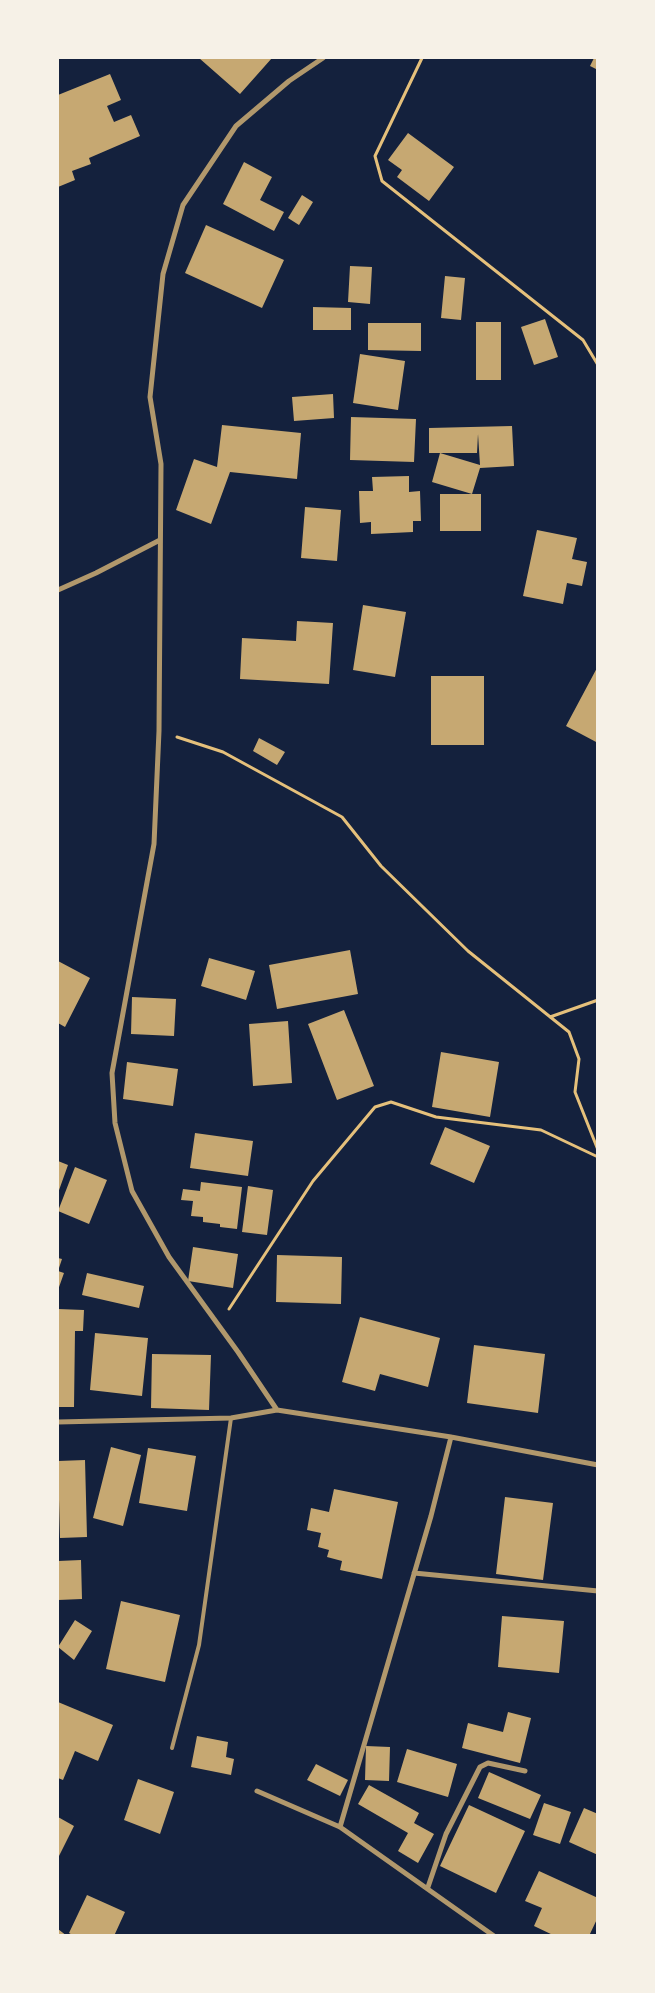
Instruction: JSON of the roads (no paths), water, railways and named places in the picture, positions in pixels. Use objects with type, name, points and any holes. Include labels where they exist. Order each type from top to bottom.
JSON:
[{"type":"street","points":[[277,1410],[169,1257],[132,1191],[116,1123],[112,1073],[154,844],[159,731],[161,464],[150,397],[163,274],[183,205],[236,126],[289,81],[323,58]]},
{"type":"street","points":[[58,590],[160,540]]},
{"type":"street","points":[[58,1422],[231,1418],[277,1410],[451,1437],[598,1465]]},
{"type":"street","points":[[340,1827],[414,1573],[451,1437]]},
{"type":"street","points":[[414,1573],[598,1591]]},
{"type":"street","points":[[428,1887],[446,1834],[480,1767],[488,1763],[525,1771]]},
{"type":"street","points":[[257,1791],[340,1827],[428,1887],[494,1936]]},
{"type":"lane","points":[[172,1748],[199,1645],[231,1418]]}]
